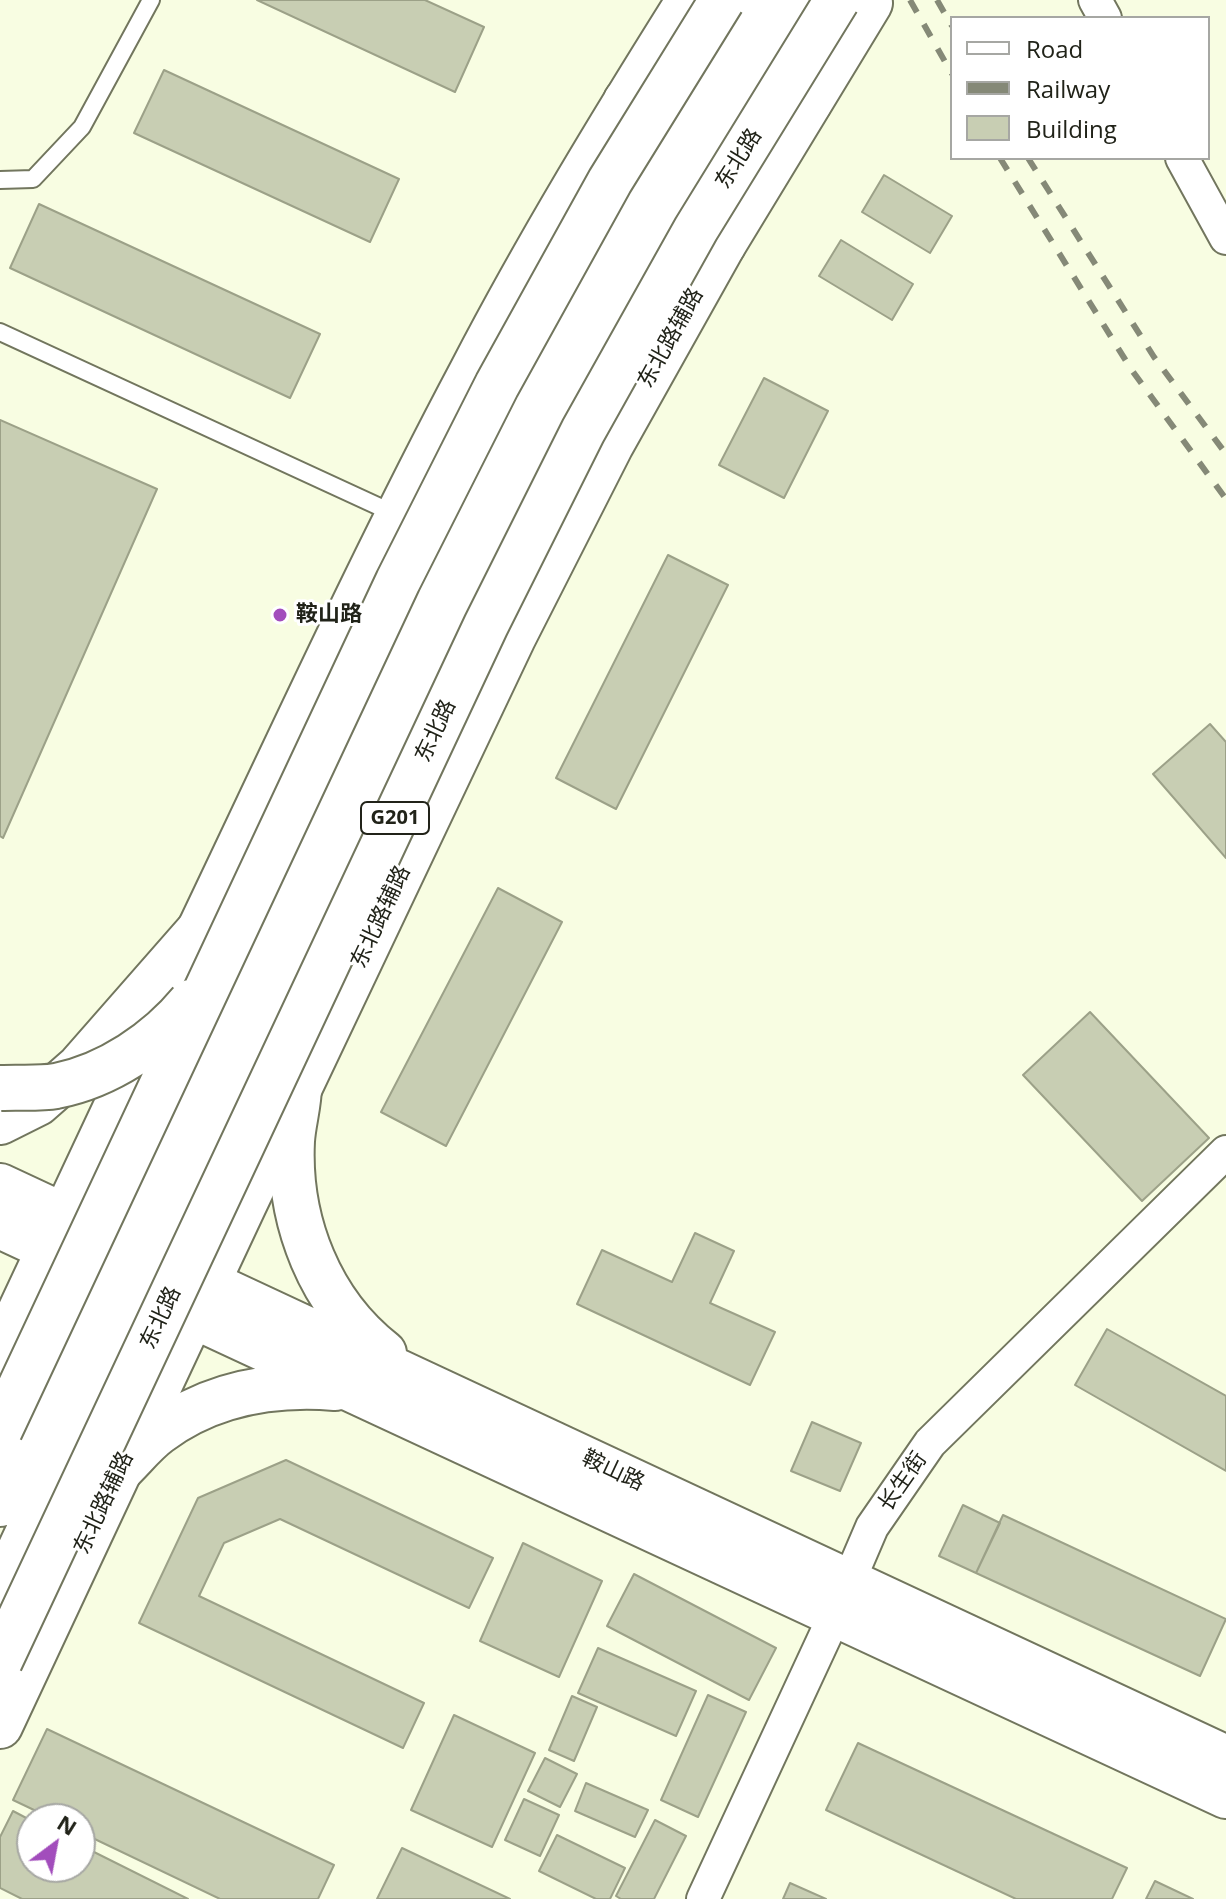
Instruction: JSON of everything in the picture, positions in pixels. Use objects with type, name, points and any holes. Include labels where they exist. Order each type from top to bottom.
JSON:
[{"type":"main road","points":[[0,1088],[56,1086],[108,1069],[153,1039],[188,1005],[210,945],[399,515],[472,370],[585,166],[689,0]]},
{"type":"main road","name":"东北路","points":[[0,1592],[15,1500],[18,1429],[210,945],[497,385],[610,181],[722,0]]},
{"type":"main road","name":"东北路","points":[[15,1500],[131,1267],[229,1058],[451,539],[521,398],[638,194],[755,0]]},
{"type":"main road","name":"东北路","points":[[229,1058],[291,971],[459,612],[580,378],[711,149],[802,0]]},
{"type":"main road","name":"东北路","points":[[0,1661],[479,639],[576,444],[696,229],[854,2]]},
{"type":"main road","name":"东北路辅路","points":[[0,1726],[520,624],[611,445],[723,245],[809,103],[854,2]]},
{"type":"main road","points":[[626,101],[725,48]]},
{"type":"main road","points":[[723,245],[711,149],[809,103]]},
{"type":"main road","points":[[0,1122],[38,1103],[210,945]]},
{"type":"main road","points":[[18,1429],[6,1340],[56,1232],[210,945]]},
{"type":"main road","points":[[291,971],[299,1089],[292,1142],[294,1191],[308,1250],[332,1299],[370,1342],[421,1382]]},
{"type":"main road","name":"鞍山路","points":[[0,1186],[56,1232],[200,1299],[421,1382],[1226,1796]]},
{"type":"main road","name":"鞍山路","points":[[0,1226],[56,1232]]},
{"type":"main road","name":"东北路","points":[[18,1429],[131,1267]]},
{"type":"main road","name":"鞍山路","points":[[200,1299],[352,1390],[1226,1758]]},
{"type":"main road","points":[[119,1471],[158,1433],[198,1409],[251,1390],[298,1385],[352,1390]]},
{"type":"street","points":[[1183,160],[1226,238]]},
{"type":"street","name":"长生街","points":[[703,1899],[872,1527],[930,1443],[1226,1152]]},
{"type":"lane","points":[[0,180],[33,179],[82,127],[151,0]]},
{"type":"lane","points":[[0,332],[451,539]]},
{"type":"building","points":[[257,0],[425,0],[484,27],[455,92]]},
{"type":"building","points":[[164,70],[399,179],[370,242],[134,133]]},
{"type":"building","points":[[884,175],[952,216],[930,253],[862,212]]},
{"type":"building","points":[[39,204],[320,334],[290,398],[10,268]]},
{"type":"building","points":[[841,240],[913,284],[892,320],[819,276]]},
{"type":"building","points":[[764,378],[828,411],[784,498],[719,465]]},
{"type":"building","points":[[0,420],[157,489],[3,838],[0,836]]},
{"type":"building","points":[[668,555],[728,585],[616,809],[556,778]]},
{"type":"building","points":[[1210,724],[1226,742],[1226,858],[1153,774]]},
{"type":"building","points":[[498,888],[562,922],[446,1146],[381,1112]]},
{"type":"building","points":[[1090,1012],[1209,1138],[1142,1201],[1023,1075]]},
{"type":"building","points":[[695,1233],[734,1251],[710,1303],[775,1332],[750,1385],[577,1304],[602,1250],[672,1282]]},
{"type":"building","points":[[1107,1329],[1226,1396],[1226,1471],[1075,1385]]},
{"type":"building","points":[[812,1422],[861,1443],[840,1491],[791,1471]]},
{"type":"building","points":[[286,1460],[493,1558],[469,1608],[280,1519],[224,1543],[199,1596],[424,1703],[403,1748],[139,1623],[198,1498]]},
{"type":"building","points":[[963,1505],[1000,1523],[976,1573],[939,1556]]},
{"type":"building","points":[[1003,1515],[1226,1619],[1200,1676],[976,1573]]},
{"type":"building","points":[[523,1543],[602,1581],[559,1677],[480,1641]]},
{"type":"building","points":[[634,1574],[776,1648],[749,1700],[607,1626]]},
{"type":"building","points":[[598,1648],[696,1691],[676,1736],[578,1693]]},
{"type":"building","points":[[708,1695],[746,1712],[698,1817],[661,1800]]},
{"type":"building","points":[[572,1696],[597,1707],[574,1761],[549,1750]]},
{"type":"building","points":[[454,1715],[535,1753],[492,1847],[411,1810]]},
{"type":"building","points":[[47,1729],[334,1865],[318,1899],[220,1899],[96,1840],[96,1803],[19,1803],[13,1800]]},
{"type":"building","points":[[858,1743],[1127,1868],[1112,1899],[1016,1899],[826,1810]]},
{"type":"building","points":[[545,1758],[577,1774],[560,1807],[528,1791]]},
{"type":"building","points":[[586,1783],[648,1810],[635,1837],[575,1811]]},
{"type":"building","points":[[524,1799],[559,1815],[540,1856],[505,1840]]},
{"type":"building","points":[[13,1811],[16,1813],[16,1883],[96,1883],[96,1853],[188,1899],[22,1899],[0,1888],[0,1837]]},
{"type":"building","points":[[655,1820],[686,1836],[654,1899],[621,1899],[616,1896]]},
{"type":"building","points":[[557,1835],[625,1868],[610,1899],[596,1899],[539,1871]]},
{"type":"building","points":[[402,1848],[510,1899],[377,1899]]},
{"type":"building","points":[[1155,1881],[1193,1899],[1146,1899]]},
{"type":"building","points":[[790,1883],[826,1899],[783,1899]]},
{"type":"railway","points":[[910,0],[950,70]]},
{"type":"railway","points":[[937,0],[950,23]]},
{"type":"railway","points":[[1001,160],[1131,369],[1226,499]]},
{"type":"railway","points":[[1029,160],[1154,357],[1226,454]]},
{"type":"place","name":"鞍山路","points":[[280,615]]}]
